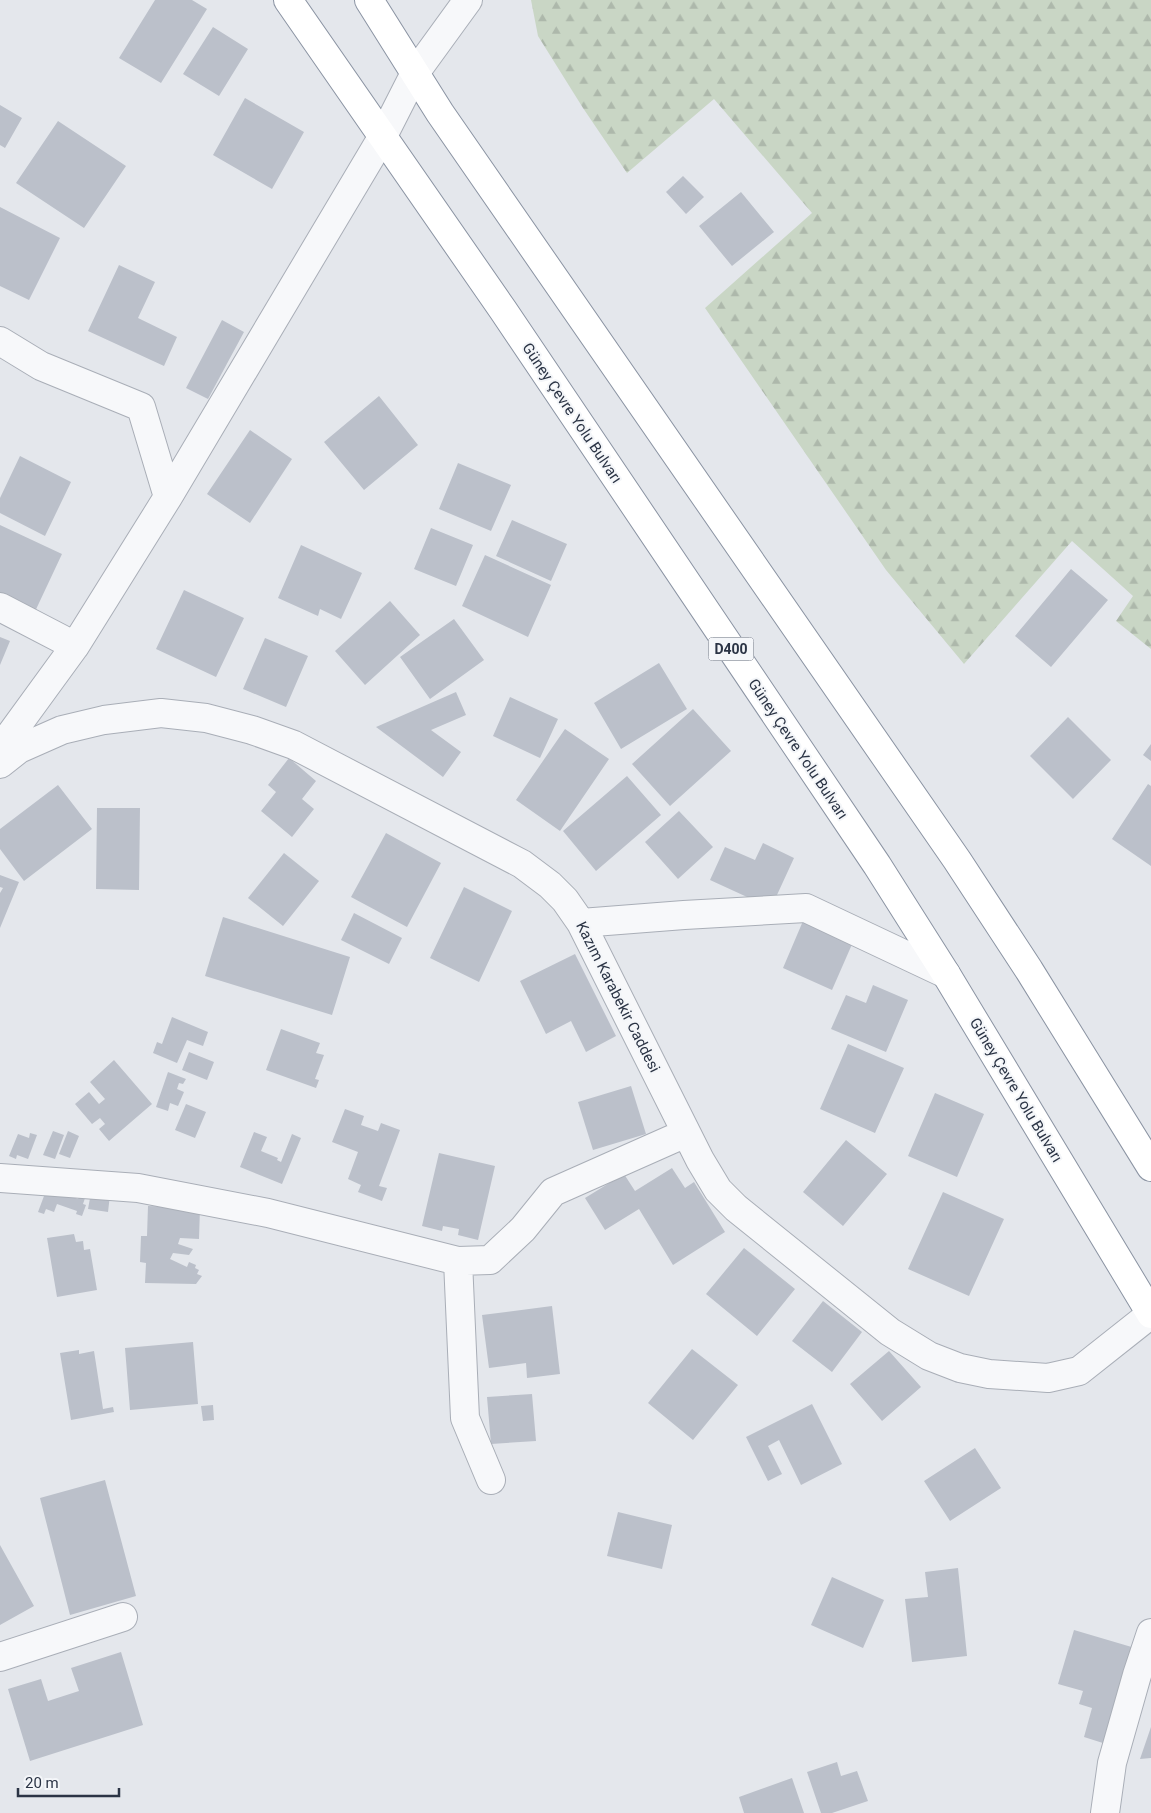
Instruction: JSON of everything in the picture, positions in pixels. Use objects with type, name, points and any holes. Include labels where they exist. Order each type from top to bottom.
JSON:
[{"type":"highway","name":"Güney Çevre Yolu Bulvarı","points":[[288,0],[504,310],[877,865],[946,974],[1151,1314]]},
{"type":"highway","points":[[369,0],[452,129],[957,860],[1029,970],[1151,1167]]},
{"type":"street","points":[[0,749],[75,646],[168,497],[383,136],[415,73],[468,0]]},
{"type":"street","points":[[0,341],[41,366],[141,407],[168,497]]},
{"type":"street","points":[[0,607],[75,646]]},
{"type":"street","name":"Kazım Karabekir Caddesi","points":[[0,764],[19,749],[62,730],[104,720],[161,713],[206,718],[252,730],[294,744],[522,864],[565,900],[582,923],[700,1160],[718,1190],[736,1208],[890,1332],[929,1356],[960,1368],[990,1374],[1048,1378],[1080,1371],[1151,1314]]},
{"type":"street","points":[[582,923],[806,908],[946,974]]},
{"type":"street","points":[[0,1178],[138,1188],[268,1213],[458,1261],[490,1260],[523,1229],[553,1192],[686,1132]]},
{"type":"street","points":[[458,1261],[465,1418],[491,1480]]},
{"type":"street","points":[[0,1657],[123,1617]]},
{"type":"street","points":[[1105,1813],[1112,1763],[1151,1633]]},
{"type":"green space","points":[[531,0],[1151,0],[1151,649],[1116,621],[1133,596],[1072,541],[964,664],[886,570],[705,308],[812,213],[714,99],[627,173],[538,36]]},
{"type":"building","points":[[155,0],[192,0],[207,9],[161,83],[119,58]]},
{"type":"building","points":[[213,27],[248,49],[219,96],[183,74]]},
{"type":"building","points":[[245,98],[304,132],[272,189],[213,155]]},
{"type":"building","points":[[0,105],[22,118],[5,148],[0,145]]},
{"type":"building","points":[[58,121],[126,166],[84,228],[16,183]]},
{"type":"building","points":[[683,176],[704,197],[686,214],[666,192]]},
{"type":"building","points":[[741,192],[774,232],[732,266],[699,226]]},
{"type":"building","points":[[0,207],[60,238],[29,300],[0,286]]},
{"type":"building","points":[[119,265],[155,282],[138,318],[177,337],[164,366],[88,331]]},
{"type":"building","points":[[222,320],[244,332],[208,399],[186,388]]},
{"type":"building","points":[[379,396],[418,445],[364,490],[324,442]]},
{"type":"building","points":[[250,430],[292,459],[250,523],[207,494]]},
{"type":"building","points":[[20,456],[71,482],[45,536],[0,513],[0,498]]},
{"type":"building","points":[[458,463],[511,485],[491,531],[439,509]]},
{"type":"building","points":[[512,520],[567,544],[551,581],[496,556]]},
{"type":"building","points":[[0,525],[62,554],[31,620],[0,605]]},
{"type":"building","points":[[431,528],[473,545],[456,586],[414,569]]},
{"type":"building","points":[[301,545],[362,573],[341,619],[320,609],[318,616],[278,598]]},
{"type":"building","points":[[485,555],[551,585],[528,637],[462,606]]},
{"type":"building","points":[[1071,569],[1108,600],[1051,667],[1015,636]]},
{"type":"building","points":[[184,590],[244,618],[216,677],[156,649]]},
{"type":"building","points":[[390,601],[420,635],[365,685],[335,651]]},
{"type":"building","points":[[454,619],[484,660],[430,699],[400,657]]},
{"type":"building","points":[[0,637],[10,641],[0,665]]},
{"type":"building","points":[[265,638],[308,656],[286,707],[243,689]]},
{"type":"building","points":[[659,663],[687,709],[621,749],[594,703]]},
{"type":"building","points":[[456,692],[466,715],[431,730],[461,752],[443,777],[376,727]]},
{"type":"building","points":[[510,697],[558,719],[540,758],[493,736]]},
{"type":"building","points":[[693,709],[731,751],[670,806],[632,764]]},
{"type":"building","points":[[1068,717],[1111,760],[1073,799],[1030,756]]},
{"type":"building","points":[[565,729],[609,759],[560,831],[516,800]]},
{"type":"building","points":[[1151,744],[1151,761],[1143,755]]},
{"type":"building","points":[[289,758],[316,781],[302,799],[314,809],[292,837],[261,811],[276,792],[268,785]]},
{"type":"building","points":[[627,776],[661,815],[596,871],[563,831]]},
{"type":"building","points":[[1148,784],[1151,786],[1151,866],[1112,839]]},
{"type":"building","points":[[58,785],[92,829],[24,881],[0,849],[0,829]]},
{"type":"building","points":[[97,808],[140,808],[139,890],[96,889]]},
{"type":"building","points":[[679,811],[713,847],[678,879],[645,842]]},
{"type":"building","points":[[386,833],[441,863],[407,927],[351,897]]},
{"type":"building","points":[[763,843],[794,858],[771,908],[710,880],[725,847],[755,860]]},
{"type":"building","points":[[284,853],[319,881],[283,926],[248,898]]},
{"type":"building","points":[[0,875],[19,882],[0,928],[0,893],[3,888],[0,887]]},
{"type":"building","points":[[464,887],[512,911],[479,982],[430,958]]},
{"type":"building","points":[[354,913],[402,938],[389,964],[341,940]]},
{"type":"building","points":[[223,917],[350,957],[332,1015],[205,976]]},
{"type":"building","points":[[803,921],[853,942],[832,990],[783,968]]},
{"type":"building","points":[[575,954],[616,1036],[586,1052],[571,1021],[546,1034],[520,981]]},
{"type":"building","points":[[873,985],[908,1000],[886,1052],[831,1029],[846,995],[866,1003]]},
{"type":"building","points":[[172,1017],[208,1032],[203,1046],[187,1040],[177,1063],[153,1053],[157,1042],[162,1044]]},
{"type":"building","points":[[281,1029],[320,1043],[316,1053],[324,1055],[315,1079],[319,1080],[316,1088],[266,1070]]},
{"type":"building","points":[[848,1044],[904,1068],[875,1133],[820,1109]]},
{"type":"building","points":[[189,1052],[214,1062],[207,1080],[182,1070]]},
{"type":"building","points":[[114,1060],[152,1104],[109,1141],[99,1129],[105,1124],[100,1118],[92,1124],[75,1104],[89,1092],[99,1104],[105,1099],[90,1082]]},
{"type":"building","points":[[168,1072],[186,1079],[183,1084],[179,1083],[177,1089],[184,1092],[178,1106],[170,1103],[168,1111],[156,1107]]},
{"type":"building","points":[[631,1086],[646,1134],[593,1150],[578,1102]]},
{"type":"building","points":[[935,1093],[984,1114],[957,1177],[908,1156]]},
{"type":"building","points":[[186,1104],[206,1112],[195,1138],[175,1130]]},
{"type":"building","points":[[345,1109],[364,1116],[361,1125],[378,1131],[381,1123],[400,1130],[379,1186],[387,1188],[382,1201],[358,1192],[361,1185],[348,1179],[358,1152],[332,1142]]},
{"type":"building","points":[[53,1131],[64,1135],[55,1159],[43,1155]]},
{"type":"building","points":[[68,1131],[79,1136],[70,1158],[59,1154]]},
{"type":"building","points":[[254,1132],[267,1137],[261,1151],[278,1158],[277,1160],[281,1162],[292,1134],[301,1138],[282,1184],[240,1167]]},
{"type":"building","points":[[30,1133],[37,1135],[28,1159],[17,1155],[16,1159],[9,1156],[18,1134],[29,1138]]},
{"type":"building","points":[[846,1140],[887,1174],[843,1226],[803,1192]]},
{"type":"building","points":[[439,1153],[495,1166],[478,1240],[458,1235],[459,1229],[443,1226],[442,1231],[422,1226]]},
{"type":"building","points":[[672,1168],[685,1188],[694,1182],[725,1232],[673,1265],[639,1209],[605,1230],[585,1198],[624,1174],[635,1191]]},
{"type":"building","points":[[47,1188],[78,1199],[80,1196],[85,1198],[83,1204],[86,1205],[82,1216],[76,1214],[77,1211],[57,1204],[54,1212],[46,1209],[44,1214],[38,1212]]},
{"type":"building","points":[[943,1192],[1004,1219],[969,1296],[908,1269]]},
{"type":"building","points":[[91,1193],[110,1195],[108,1212],[88,1209]]},
{"type":"building","points":[[148,1206],[200,1208],[199,1239],[180,1238],[178,1244],[193,1249],[189,1255],[173,1253],[170,1259],[187,1267],[189,1262],[196,1265],[195,1268],[199,1270],[197,1274],[202,1276],[196,1284],[145,1283],[146,1263],[140,1262],[141,1236],[147,1236]]},
{"type":"building","points":[[74,1234],[76,1242],[83,1241],[84,1250],[90,1249],[97,1290],[57,1297],[47,1238]]},
{"type":"building","points":[[744,1248],[795,1289],[757,1336],[706,1294]]},
{"type":"building","points":[[823,1301],[862,1332],[832,1372],[792,1341]]},
{"type":"building","points":[[552,1306],[560,1374],[527,1378],[526,1363],[489,1368],[482,1315]]},
{"type":"building","points":[[193,1342],[198,1404],[130,1410],[125,1348]]},
{"type":"building","points":[[692,1349],[738,1385],[693,1440],[648,1403]]},
{"type":"building","points":[[79,1350],[79,1354],[94,1351],[103,1409],[113,1407],[114,1412],[71,1420],[60,1353]]},
{"type":"building","points":[[889,1351],[921,1387],[882,1421],[850,1384]]},
{"type":"building","points":[[532,1394],[536,1441],[491,1444],[487,1397]]},
{"type":"building","points":[[812,1404],[842,1464],[801,1485],[779,1440],[768,1446],[782,1474],[768,1481],[746,1437]]},
{"type":"building","points":[[213,1405],[214,1420],[203,1421],[201,1406]]},
{"type":"building","points":[[975,1448],[1001,1488],[950,1521],[924,1481]]},
{"type":"building","points":[[105,1480],[136,1596],[70,1615],[40,1498]]},
{"type":"building","points":[[618,1512],[672,1525],[662,1569],[607,1556]]},
{"type":"building","points":[[0,1545],[34,1606],[0,1625]]},
{"type":"building","points":[[958,1568],[967,1656],[912,1662],[905,1599],[928,1597],[925,1572]]},
{"type":"building","points":[[832,1577],[884,1600],[863,1648],[811,1625]]},
{"type":"building","points":[[1074,1630],[1135,1648],[1106,1744],[1084,1737],[1092,1708],[1079,1704],[1083,1691],[1058,1684]]},
{"type":"building","points":[[121,1652],[143,1725],[30,1761],[8,1689],[41,1679],[48,1701],[79,1691],[71,1668]]},
{"type":"building","points":[[1151,1727],[1151,1758],[1140,1759]]},
{"type":"building","points":[[837,1762],[841,1776],[857,1771],[868,1801],[832,1813],[821,1813],[807,1772]]},
{"type":"building","points":[[792,1778],[804,1813],[744,1813],[739,1797]]}]
